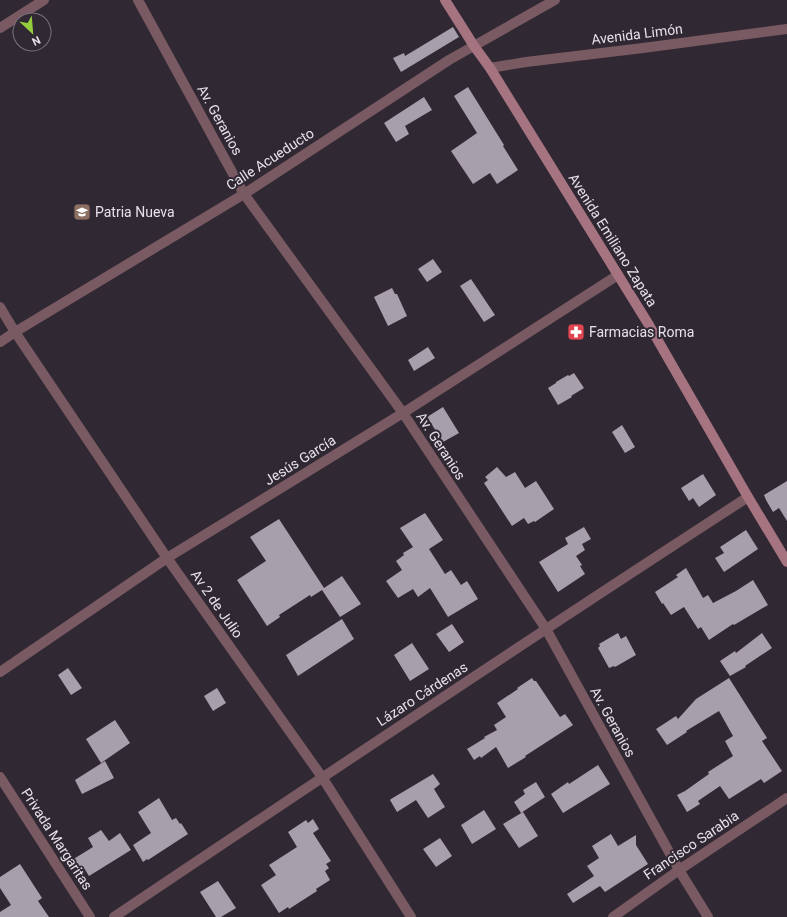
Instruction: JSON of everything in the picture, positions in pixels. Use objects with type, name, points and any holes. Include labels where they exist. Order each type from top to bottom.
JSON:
[{"type":"main road","name":"Avenida Emiliano Zapata","points":[[445,0],[474,46],[490,68],[653,331],[787,562]]},
{"type":"street","points":[[0,28],[44,0]]},
{"type":"street","name":"Av. Geranios","points":[[138,0],[244,194],[403,413],[546,629],[679,870],[708,917]]},
{"type":"street","name":"Calle Acueducto","points":[[0,342],[244,194],[449,60],[555,0]]},
{"type":"street","name":"Avenida Limón","points":[[490,68],[526,62],[787,29]]},
{"type":"street","name":"Jesús García","points":[[0,672],[167,558],[403,413],[618,276]]},
{"type":"street","name":"Av 2 de Julio","points":[[0,307],[15,332],[167,558],[322,777],[411,917]]},
{"type":"street","name":"Lázaro Cárdenas","points":[[114,917],[322,777],[748,497]]},
{"type":"street","name":"Privada Margaritas","points":[[0,777],[90,917]]},
{"type":"street","name":"Francisco Sarabia","points":[[613,917],[679,870],[787,798]]},
{"type":"building","points":[[453,27],[459,37],[401,72],[393,58],[404,53],[405,56]]},
{"type":"building","points":[[468,87],[518,170],[497,184],[490,173],[473,184],[451,151],[477,133],[454,96]]},
{"type":"building","points":[[424,97],[432,110],[405,126],[409,134],[396,142],[384,123]]},
{"type":"building","points":[[433,259],[442,272],[427,282],[418,269]]},
{"type":"building","points":[[471,279],[495,315],[484,322],[460,286]]},
{"type":"building","points":[[392,288],[395,294],[397,294],[407,316],[388,326],[374,297]]},
{"type":"building","points":[[428,347],[435,358],[414,371],[408,360]]},
{"type":"building","points":[[574,373],[584,388],[558,405],[548,388],[568,375],[569,376]]},
{"type":"building","points":[[443,407],[459,433],[443,442],[427,417]]},
{"type":"building","points":[[622,425],[635,447],[625,453],[612,432]]},
{"type":"building","points":[[497,467],[506,477],[515,472],[525,488],[536,481],[554,509],[535,522],[534,521],[528,524],[524,518],[512,526],[484,483],[488,480],[485,477]]},
{"type":"building","points":[[703,474],[716,495],[699,507],[693,498],[689,501],[681,488]]},
{"type":"building","points":[[787,481],[787,521],[779,508],[773,512],[764,495]]},
{"type":"building","points":[[425,513],[443,540],[429,549],[445,574],[451,570],[461,585],[467,581],[478,599],[448,617],[430,588],[418,597],[413,589],[398,598],[386,581],[402,570],[396,561],[404,555],[403,553],[413,547],[400,528]]},
{"type":"building","points":[[279,519],[324,588],[342,576],[361,604],[340,617],[322,590],[311,597],[310,595],[279,615],[280,617],[267,626],[237,580],[266,561],[250,537]]},
{"type":"building","points":[[584,527],[591,539],[582,544],[585,550],[576,556],[582,565],[580,566],[585,574],[558,592],[539,562],[568,544],[565,538]]},
{"type":"building","points":[[746,530],[758,549],[724,572],[715,558],[724,553],[720,547]]},
{"type":"building","points":[[686,568],[703,598],[708,595],[713,603],[753,580],[768,605],[734,625],[733,624],[709,640],[701,627],[698,629],[684,607],[671,615],[655,592],[678,577],[676,575]]},
{"type":"building","points":[[342,619],[354,639],[298,676],[286,655]]},
{"type":"building","points":[[452,624],[464,642],[449,652],[436,634]]},
{"type":"building","points":[[618,633],[621,639],[626,636],[636,655],[615,667],[609,668],[598,648],[600,646],[599,644]]},
{"type":"building","points":[[762,633],[772,648],[745,666],[746,667],[730,676],[720,661],[735,651],[736,653]]},
{"type":"building","points":[[412,643],[429,669],[410,681],[394,655]]},
{"type":"building","points":[[68,668],[82,688],[71,695],[58,675]]},
{"type":"building","points":[[532,678],[536,681],[560,717],[565,714],[573,725],[508,768],[496,747],[481,758],[480,756],[474,760],[467,749],[497,730],[494,725],[506,717],[497,703]]},
{"type":"building","points":[[729,678],[767,738],[762,741],[782,771],[764,783],[761,779],[729,799],[720,786],[698,801],[700,804],[687,812],[677,795],[685,791],[709,774],[708,772],[733,756],[725,741],[733,736],[719,711],[686,731],[687,732],[667,745],[656,729],[676,716],[678,719],[696,699]]},
{"type":"building","points":[[217,688],[226,703],[213,711],[204,696]]},
{"type":"building","points":[[115,720],[130,743],[101,763],[86,739]]},
{"type":"building","points":[[105,761],[114,778],[82,794],[75,780]]},
{"type":"building","points":[[598,765],[610,784],[563,813],[551,794],[568,782],[569,784]]},
{"type":"building","points":[[433,774],[440,784],[434,789],[445,807],[428,818],[416,800],[397,812],[390,800]]},
{"type":"building","points":[[536,782],[545,797],[521,813],[514,802],[525,794],[523,790]]},
{"type":"building","points":[[159,798],[172,820],[176,818],[188,834],[143,862],[133,845],[151,833],[138,812]]},
{"type":"building","points":[[484,810],[496,829],[472,844],[461,825]]},
{"type":"building","points":[[523,812],[538,836],[519,848],[503,824]]},
{"type":"building","points":[[313,819],[319,829],[313,833],[331,861],[326,864],[329,868],[325,871],[330,880],[316,889],[317,891],[289,909],[288,907],[279,913],[261,885],[276,875],[269,865],[297,847],[288,832],[306,820],[308,823]]},
{"type":"building","points":[[101,830],[109,841],[120,833],[131,850],[89,876],[84,868],[79,871],[72,860],[93,847],[88,838]]},
{"type":"building","points":[[611,834],[618,846],[636,835],[636,845],[648,864],[605,892],[600,886],[573,903],[567,894],[594,876],[587,866],[599,858],[592,846]]},
{"type":"building","points":[[440,838],[452,856],[436,867],[423,849]]},
{"type":"building","points":[[20,864],[42,898],[38,901],[49,917],[0,917],[0,912],[11,905],[0,888],[0,877]]},
{"type":"building","points":[[218,881],[236,908],[221,917],[216,917],[200,892]]},
{"type":"place","name":"Patria Nueva","points":[[82,212]]},
{"type":"place","name":"Farmacias Roma","points":[[576,332]]}]
